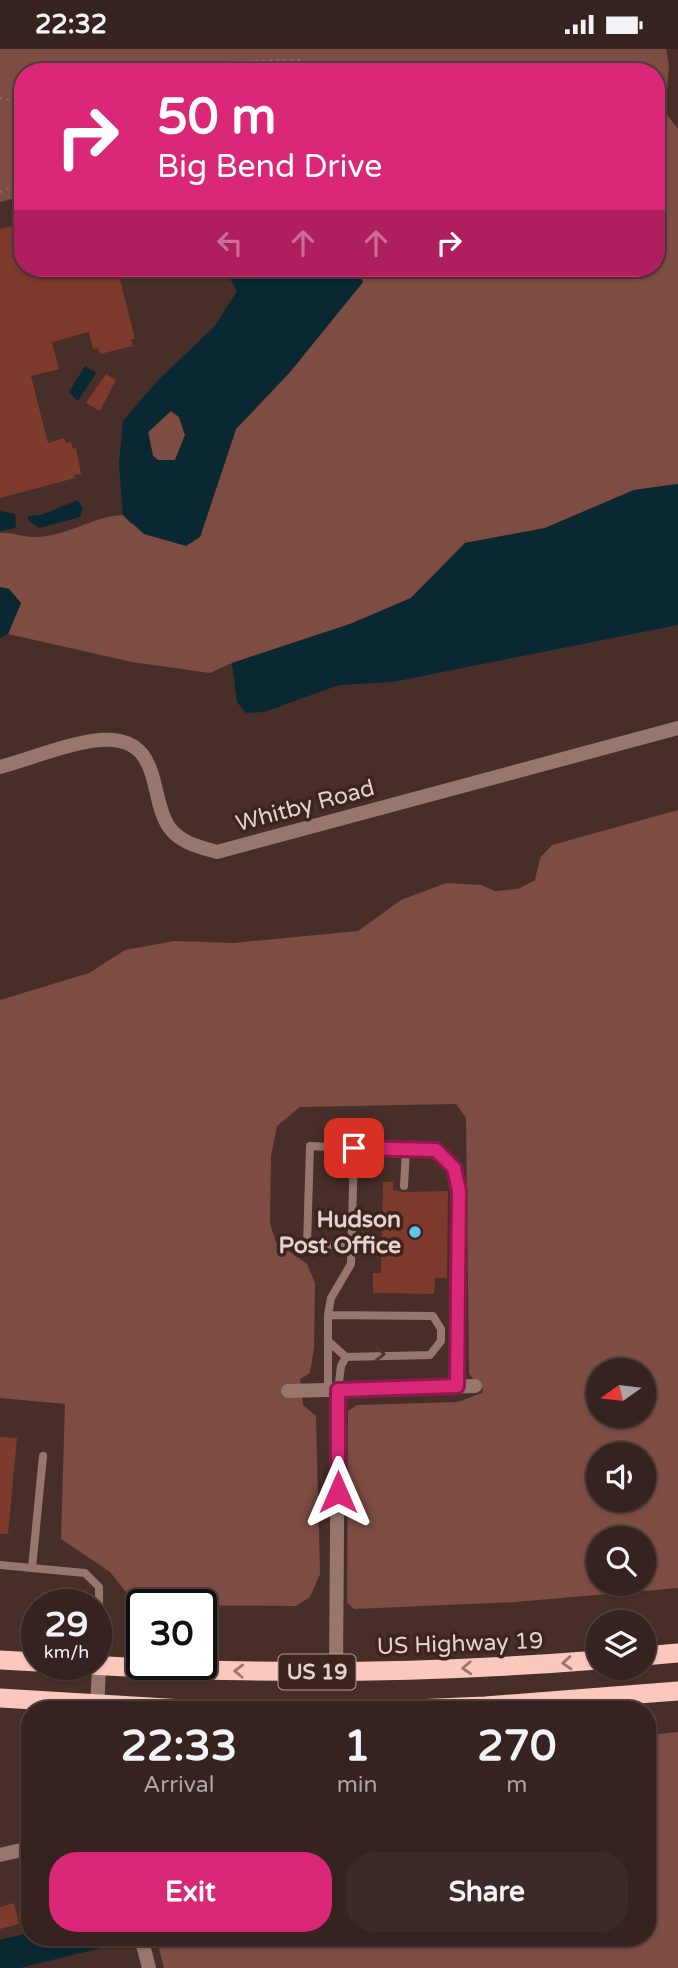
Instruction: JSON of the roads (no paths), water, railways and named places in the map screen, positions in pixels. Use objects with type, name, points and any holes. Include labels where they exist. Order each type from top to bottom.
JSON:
[{"type":"highway","points":[[656,1655],[678,1653]]},
{"type":"highway","points":[[0,1660],[21,1661]]},
{"type":"highway","name":"US Highway 19","points":[[112,1666],[337,1672],[586,1661]]},
{"type":"highway","points":[[554,1701],[678,1692]]},
{"type":"highway","points":[[0,1698],[32,1701]]},
{"type":"street","name":"Whitby Road","points":[[0,767],[100,740],[129,744],[149,762],[169,827],[189,844],[217,852],[678,728]]},
{"type":"street","points":[[288,1391],[475,1386]]},
{"type":"street","points":[[333,1390],[337,1672]]},
{"type":"street","points":[[97,1701],[98,1680]]},
{"type":"street","points":[[0,1855],[21,1850]]},
{"type":"street","points":[[143,1946],[149,1968]]},
{"type":"lane","points":[[351,1246],[307,1244],[310,1146],[436,1150],[447,1159],[456,1175],[459,1191],[457,1386]]},
{"type":"lane","points":[[333,1390],[328,1315],[331,1298],[351,1264],[354,1148]]},
{"type":"lane","points":[[404,1186],[406,1149]]},
{"type":"lane","points":[[328,1315],[433,1316],[440,1329],[441,1341],[430,1355],[346,1357],[328,1341]]},
{"type":"lane","points":[[333,1390],[346,1357]]},
{"type":"lane","points":[[32,1568],[43,1456]]},
{"type":"lane","points":[[0,1565],[85,1573],[99,1589]]},
{"type":"water","points":[[229,277],[360,277],[363,282],[290,372],[236,429],[200,537],[186,546],[144,534],[123,515],[119,464],[123,421],[159,379],[214,327],[237,291]],"holes":[[[171,411],[179,417],[185,435],[175,460],[158,460],[153,456],[148,432]]]},
{"type":"water","points":[[85,366],[96,373],[78,401],[69,392]]},
{"type":"water","points":[[678,484],[678,625],[393,682],[339,685],[264,712],[246,713],[237,702],[232,663],[350,624],[411,598],[465,543],[545,528],[634,490]]},
{"type":"water","points":[[78,500],[83,508],[80,517],[39,528],[28,520],[28,516],[41,515]]},
{"type":"water","points":[[0,511],[15,514],[16,528],[0,531]]},
{"type":"water","points":[[0,587],[9,589],[21,603],[8,634],[0,638]]},
{"type":"water","points":[[21,1935],[21,1946],[104,1946],[20,1968],[0,1968],[0,1940]]},
{"type":"place","name":"Hudson Post Office","points":[[415,1232]]}]
